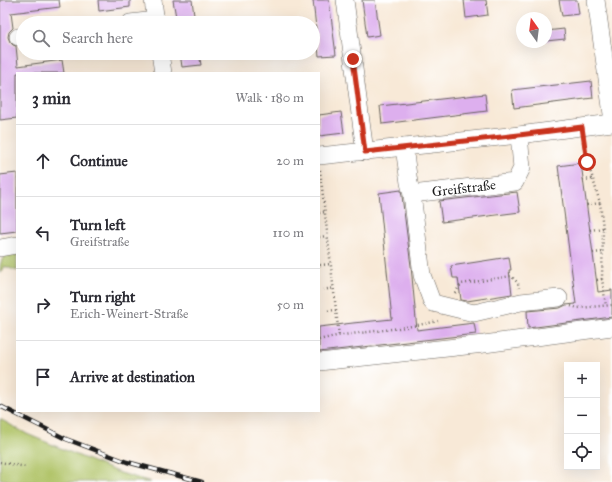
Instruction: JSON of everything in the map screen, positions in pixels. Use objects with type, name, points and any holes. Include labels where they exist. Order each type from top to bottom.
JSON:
[{"type":"street","points":[[153,0],[155,16]]},
{"type":"street","points":[[345,0],[365,152]]},
{"type":"street","points":[[596,0],[606,31],[612,114]]},
{"type":"street","points":[[161,60],[163,72]]},
{"type":"street","points":[[320,161],[365,152],[612,123]]},
{"type":"street","name":"Greifstraße","points":[[404,147],[412,194],[515,182],[522,168],[519,135]]},
{"type":"street","points":[[412,194],[422,275],[432,302],[444,313],[474,313],[521,302],[559,298]]},
{"type":"street","points":[[0,248],[16,246]]},
{"type":"street","points":[[320,362],[484,344],[612,327]]},
{"type":"path","points":[[582,127],[587,162],[594,179],[600,203],[603,228],[602,279],[606,306]]},
{"type":"path","points":[[320,170],[338,336]]},
{"type":"path","points":[[584,180],[594,179]]},
{"type":"path","points":[[587,205],[600,203]]},
{"type":"path","points":[[320,213],[325,212]]},
{"type":"path","points":[[590,230],[603,228]]},
{"type":"path","points":[[320,236],[327,236]]},
{"type":"path","points":[[593,253],[603,252]]},
{"type":"path","points":[[320,265],[330,264]]},
{"type":"path","points":[[320,340],[423,324],[444,313],[461,284],[511,276],[518,283],[521,302]]},
{"type":"path","points":[[597,280],[602,279]]},
{"type":"path","points":[[323,290],[333,288]]},
{"type":"path","points":[[559,298],[564,302],[578,308],[612,305]]},
{"type":"path","points":[[325,311],[336,310]]},
{"type":"path","points":[[0,462],[26,467]]},
{"type":"green space","points":[[16,249],[16,271],[4,266],[0,274],[3,258],[8,253]]},
{"type":"green space","points":[[0,419],[27,434],[117,472],[151,482],[16,482],[0,479]]},
{"type":"building","points":[[0,0],[59,0],[60,7],[11,13],[13,28],[9,32],[8,37],[10,42],[16,46],[16,60],[17,60],[18,66],[62,60],[64,72],[16,72],[16,118],[0,120]]},
{"type":"building","points":[[98,0],[130,0],[130,7],[99,11]]},
{"type":"building","points":[[173,0],[192,0],[194,16],[176,16]]},
{"type":"building","points":[[313,0],[329,0],[336,55],[320,56],[320,16],[315,16]]},
{"type":"building","points":[[362,0],[375,0],[380,35],[367,37]]},
{"type":"building","points":[[464,0],[486,0],[488,15],[466,18]]},
{"type":"building","points":[[559,0],[577,0],[579,14],[562,16]]},
{"type":"building","points":[[564,29],[565,39],[552,40],[552,30]]},
{"type":"building","points":[[181,60],[200,60],[201,65],[182,67]]},
{"type":"building","points":[[591,81],[593,98],[514,108],[512,90]]},
{"type":"building","points":[[485,94],[487,111],[382,124],[380,106]]},
{"type":"building","points":[[341,112],[344,133],[320,136],[320,115]]},
{"type":"building","points":[[581,163],[598,292],[612,290],[612,317],[528,328],[527,311],[560,308],[566,305],[576,304],[558,166]]},
{"type":"building","points":[[16,173],[16,231],[0,233],[0,175]]},
{"type":"building","points":[[401,190],[411,266],[417,330],[474,323],[476,334],[320,352],[320,327],[392,319],[379,193]]},
{"type":"building","points":[[517,192],[520,212],[442,222],[439,201]]},
{"type":"building","points":[[509,257],[512,294],[467,301],[461,300],[458,278],[453,278],[451,266]]},
{"type":"railway","points":[[0,406],[66,439],[127,462],[202,482]]},
{"type":"route","points":[[353,59],[365,152],[582,127],[587,162]]}]
